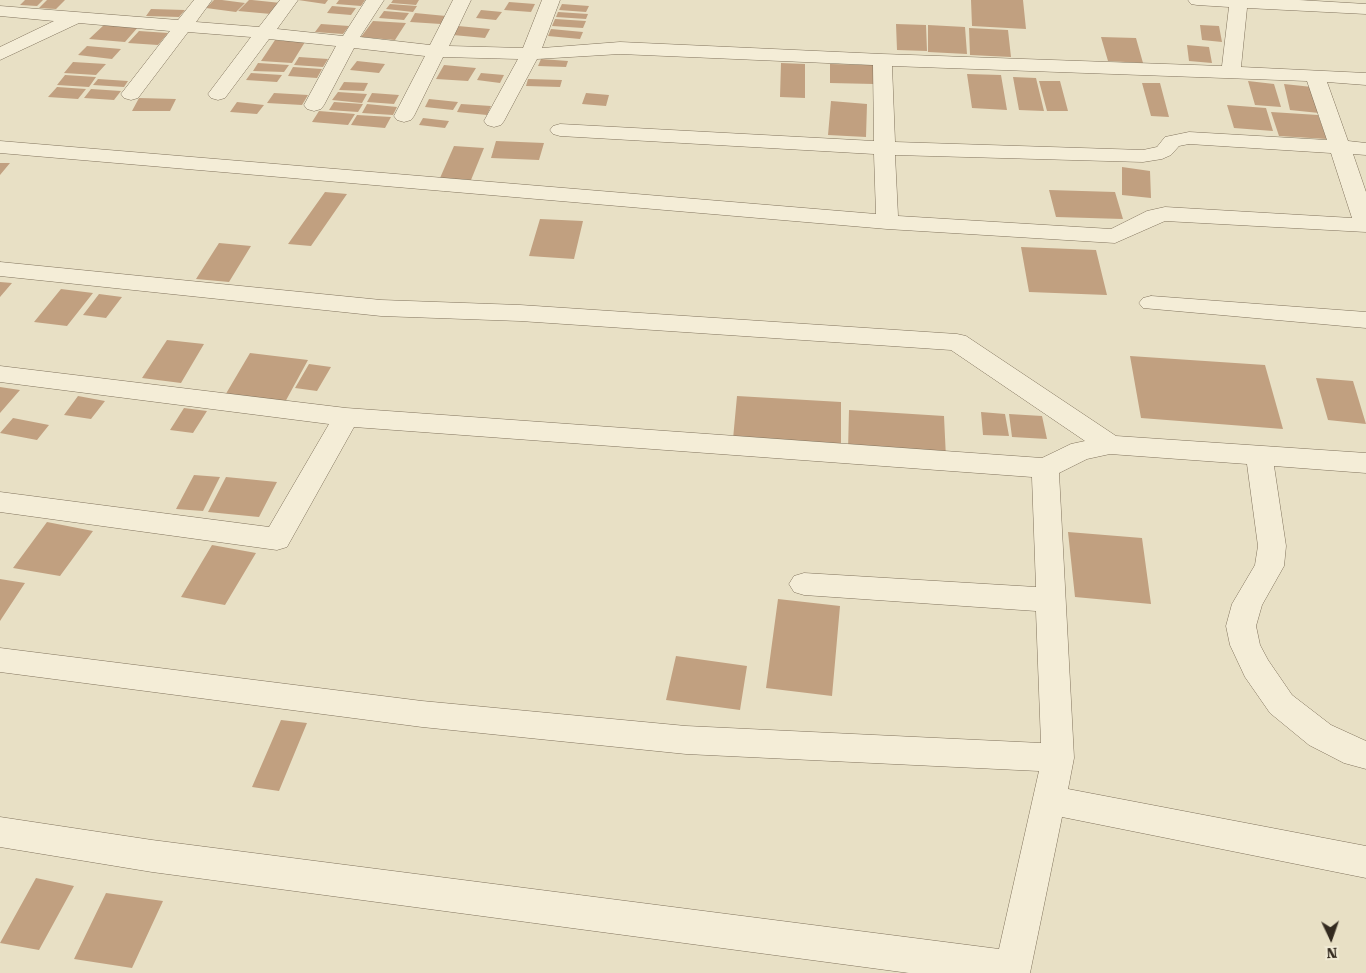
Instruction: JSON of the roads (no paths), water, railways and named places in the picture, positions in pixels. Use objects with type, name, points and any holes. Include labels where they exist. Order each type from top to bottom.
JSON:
[{"type":"street","points":[[0,54],[79,16],[102,0]]},
{"type":"street","points":[[131,94],[203,0]]},
{"type":"street","points":[[218,94],[288,0]]},
{"type":"street","points":[[314,105],[348,42],[375,0]]},
{"type":"street","points":[[404,116],[462,0]]},
{"type":"street","points":[[494,121],[530,54],[551,0]]},
{"type":"street","points":[[1197,0],[1366,9]]},
{"type":"street","points":[[1231,72],[1238,3]]},
{"type":"street","points":[[0,11],[79,16],[436,51],[530,54],[620,48],[882,60],[1315,75],[1366,79]]},
{"type":"street","points":[[882,60],[887,222]]},
{"type":"street","points":[[0,147],[887,222],[1115,236],[1155,216],[1166,214],[1366,225],[1315,75]]},
{"type":"street","points":[[560,130],[885,148],[1143,156],[1155,155],[1164,151],[1172,141],[1189,138],[1366,149]]},
{"type":"street","points":[[0,269],[382,308],[520,313],[957,342],[1110,445]]},
{"type":"street","points":[[1151,303],[1366,320]]},
{"type":"street","points":[[0,374],[346,417],[1045,468],[1080,451],[1110,445],[1366,463]]},
{"type":"street","points":[[0,502],[277,539],[346,417]]},
{"type":"street","points":[[1259,454],[1272,546],[1269,566],[1247,604],[1241,626],[1245,645],[1256,668],[1281,704],[1320,735],[1356,753],[1366,755]]},
{"type":"street","points":[[0,832],[162,857],[1013,968],[1058,758],[1045,468]]},
{"type":"street","points":[[804,584],[1051,600]]},
{"type":"street","points":[[0,660],[422,714],[686,740],[1058,758]]},
{"type":"street","points":[[1049,800],[1366,862]]}]
